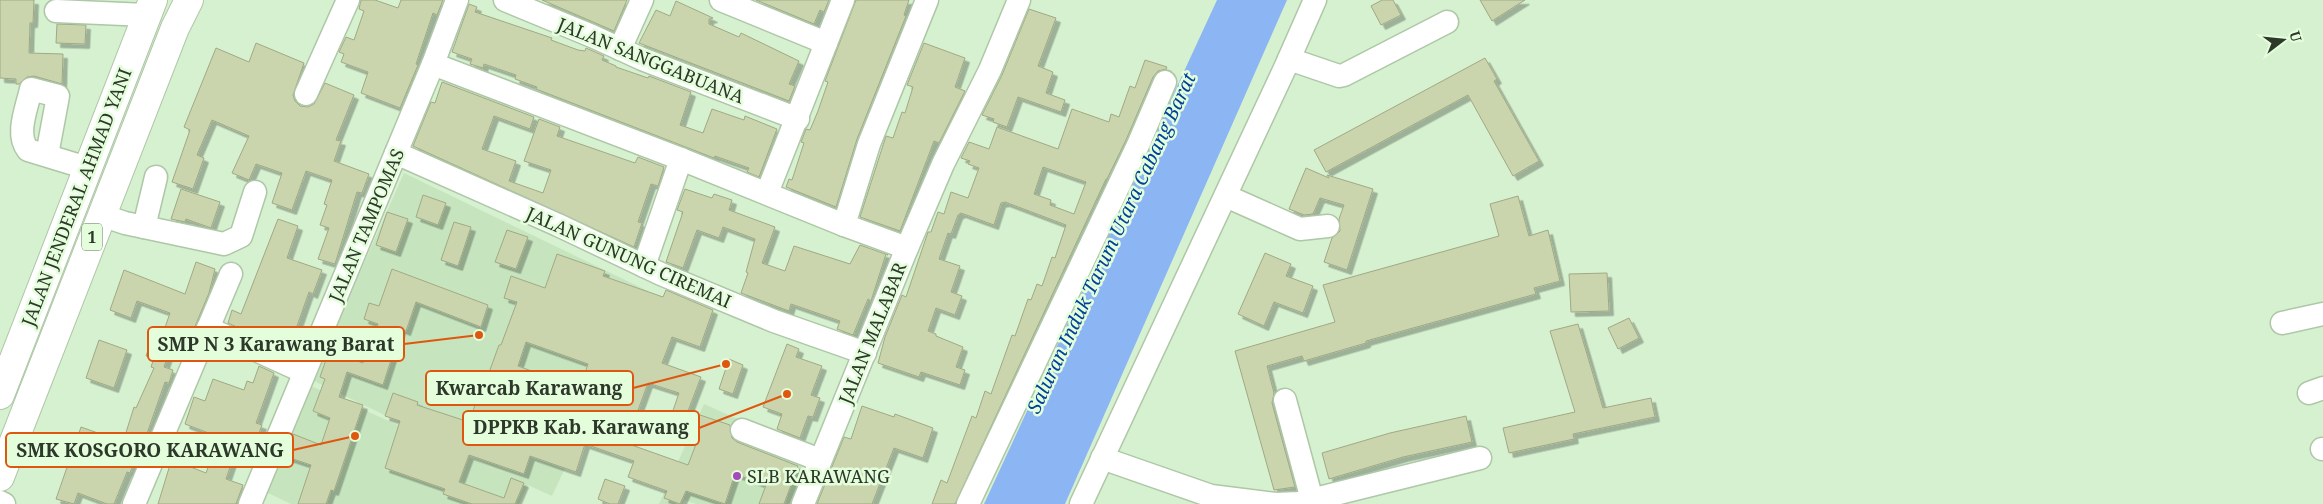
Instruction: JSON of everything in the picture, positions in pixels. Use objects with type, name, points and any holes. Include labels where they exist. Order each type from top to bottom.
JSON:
[{"type":"main road","name":"JALAN JENDERAL AHMAD YANI","points":[[0,476],[175,28],[189,0]]},
{"type":"main road","name":"JALAN JENDERAL AHMAD YANI","points":[[0,395],[150,7]]},
{"type":"street","points":[[306,94],[348,0]]},
{"type":"street","name":"JALAN TAMPOMAS","points":[[250,504],[433,64],[457,0]]},
{"type":"street","name":"JALAN SANGGABUANA","points":[[505,0],[620,49],[798,119]]},
{"type":"street","points":[[620,49],[642,0]]},
{"type":"street","points":[[721,0],[826,43]]},
{"type":"street","points":[[767,193],[798,119],[843,0]]},
{"type":"street","points":[[844,225],[869,144],[927,0]]},
{"type":"street","name":"JALAN MALABAR","points":[[803,504],[907,248],[943,164],[990,70],[1018,0]]},
{"type":"street","points":[[1081,504],[1226,196],[1314,0]]},
{"type":"street","points":[[56,10],[150,7]]},
{"type":"street","points":[[1289,59],[1339,76],[1344,75],[1447,22]]},
{"type":"street","points":[[433,64],[907,248]]},
{"type":"street","points":[[968,504],[1138,145],[1165,82]]},
{"type":"street","name":"JALAN GUNUNG CIREMAI","points":[[396,153],[558,225],[644,266],[774,321],[865,353]]},
{"type":"street","points":[[47,155],[87,168]]},
{"type":"street","points":[[644,266],[681,159]]},
{"type":"street","points":[[144,227],[156,177]]},
{"type":"street","points":[[101,215],[144,227],[224,244],[232,242],[241,236],[255,192]]},
{"type":"street","points":[[1226,196],[1300,229],[1328,226]]},
{"type":"street","points":[[134,504],[230,274]]},
{"type":"street","points":[[2282,323],[2323,314]]},
{"type":"street","points":[[208,328],[304,372]]},
{"type":"street","points":[[1285,400],[1312,500]]},
{"type":"street","points":[[742,430],[820,460]]},
{"type":"street","points":[[1102,458],[1211,496],[1276,504],[1299,503],[1480,458]]},
{"type":"street","points":[[0,502],[4,504]]},
{"type":"shaded area","points":[[404,173],[648,291],[552,496],[528,485],[519,504],[291,504],[266,492],[311,386],[502,472],[312,380]]},
{"type":"shaded area","name":"SLB KARAWANG","points":[[704,404],[814,453],[789,504],[696,504],[685,500],[682,504],[659,504]]},
{"type":"water","name":"Saluran Induk Tarum Utara Cabang Barat","points":[[1217,0],[1287,0],[1065,504],[984,504]]},
{"type":"building","points":[[0,0],[34,0],[33,23],[30,23],[29,53],[63,54],[62,84],[34,76],[27,77],[19,84],[16,84],[16,79],[0,78]]},
{"type":"building","points":[[361,0],[375,0],[398,8],[401,0],[443,0],[437,15],[433,13],[416,64],[418,65],[400,108],[361,93],[368,72],[341,62],[344,54],[339,52],[346,37],[354,40],[364,11],[359,9]]},
{"type":"building","points":[[542,0],[627,0],[614,31]]},
{"type":"building","points":[[756,0],[829,0],[824,12],[820,10],[814,24]]},
{"type":"building","points":[[856,0],[909,0],[904,15],[906,16],[857,139],[836,207],[786,187],[789,179],[792,180],[804,143],[801,142],[806,129],[810,130],[818,111],[828,82],[825,81]]},
{"type":"building","points":[[1382,0],[1393,0],[1401,15],[1381,25],[1371,6]]},
{"type":"building","points":[[1480,0],[1525,0],[1492,21]]},
{"type":"building","points":[[676,1],[713,18],[709,19],[709,24],[739,37],[741,33],[799,61],[789,84],[795,86],[789,101],[639,43],[656,10],[670,16]]},
{"type":"building","points":[[469,4],[477,7],[475,12],[552,38],[551,40],[578,50],[585,51],[586,48],[604,56],[602,60],[616,67],[648,78],[649,76],[691,92],[680,125],[703,133],[712,109],[744,120],[745,116],[777,129],[759,177],[747,172],[749,168],[715,156],[714,158],[536,89],[537,87],[515,79],[516,75],[484,64],[483,68],[470,64],[472,59],[452,52]]},
{"type":"building","points":[[1029,9],[1056,18],[1038,66],[1053,72],[1046,93],[1065,100],[1061,112],[1018,97],[1007,127],[993,122],[994,119],[982,115],[1002,75]]},
{"type":"building","points":[[57,24],[86,25],[85,44],[56,43]]},
{"type":"building","points":[[256,43],[304,63],[293,95],[295,101],[300,106],[308,107],[314,104],[325,83],[354,95],[336,140],[341,141],[334,161],[369,174],[362,193],[357,192],[335,264],[318,259],[329,228],[320,225],[327,205],[324,204],[332,180],[306,171],[292,210],[272,203],[282,173],[256,164],[249,180],[232,173],[249,136],[212,120],[197,155],[204,158],[193,189],[172,182],[190,130],[184,127],[216,48],[249,62]]},
{"type":"building","points":[[924,43],[965,58],[955,87],[965,91],[939,143],[934,141],[900,231],[860,217],[886,136],[893,138],[902,112],[905,113],[913,87],[907,85]]},
{"type":"building","points":[[1485,58],[1497,79],[1494,81],[1539,161],[1513,176],[1468,95],[1326,172],[1314,150]]},
{"type":"building","points":[[1145,60],[1167,67],[1158,71],[1153,77],[1126,140],[1106,179],[955,504],[932,504],[941,480],[947,483],[972,416],[976,418],[985,391],[991,394],[1012,335],[1015,336],[1028,299],[1031,300],[1037,284],[1042,286],[1052,257],[1055,258],[1066,225],[1005,202],[1001,203],[994,225],[961,213],[958,215],[951,234],[948,233],[939,259],[960,266],[951,292],[962,296],[955,315],[936,308],[928,331],[963,347],[956,367],[965,370],[960,385],[921,372],[919,377],[878,363],[885,337],[902,295],[906,297],[928,232],[931,232],[938,212],[944,214],[951,192],[968,198],[979,168],[968,164],[970,161],[961,158],[969,142],[989,149],[997,127],[1058,149],[1072,109],[1109,122],[1111,114],[1119,117],[1130,86],[1135,88]],"holes":[[[1043,167],[1086,182],[1074,214],[1050,205],[1051,200],[1034,194]]]},
{"type":"building","points":[[442,82],[534,117],[530,129],[494,116],[482,149],[516,161],[509,181],[543,193],[551,170],[524,161],[539,119],[560,127],[557,136],[635,163],[638,157],[664,167],[658,186],[651,184],[638,222],[642,223],[634,247],[413,146],[431,102],[435,103]]},
{"type":"building","points":[[1306,168],[1329,178],[1327,175],[1373,189],[1347,270],[1324,262],[1332,238],[1340,231],[1339,219],[1344,205],[1320,198],[1313,214],[1304,215],[1289,209]]},
{"type":"building","points":[[181,189],[220,202],[211,228],[186,219],[185,222],[171,219]]},
{"type":"building","points":[[685,189],[712,198],[714,194],[732,200],[729,210],[775,227],[762,263],[785,271],[794,246],[850,264],[860,245],[886,254],[871,301],[868,299],[853,335],[837,329],[840,321],[791,304],[789,311],[741,293],[748,273],[746,272],[755,239],[723,227],[719,238],[697,230],[683,268],[666,262],[683,212],[677,210]]},
{"type":"building","points":[[423,195],[446,203],[438,225],[416,217]]},
{"type":"building","points":[[1518,196],[1529,236],[1548,230],[1560,281],[1534,288],[1536,294],[1366,341],[1366,343],[1304,361],[1302,356],[1267,366],[1274,393],[1272,403],[1295,487],[1274,490],[1235,351],[1335,322],[1323,285],[1499,236],[1490,204]]},
{"type":"building","points":[[387,212],[408,219],[396,252],[376,245]]},
{"type":"building","points":[[278,219],[298,226],[287,258],[322,270],[313,294],[309,292],[296,329],[302,331],[292,352],[228,323],[232,310],[241,314]]},
{"type":"building","points":[[454,222],[471,227],[458,266],[441,260]]},
{"type":"building","points":[[507,230],[528,237],[516,269],[495,262]]},
{"type":"building","points":[[1265,253],[1291,264],[1286,276],[1313,286],[1303,313],[1274,302],[1264,326],[1238,314]]},
{"type":"building","points":[[557,254],[605,271],[603,276],[663,297],[666,290],[713,310],[700,347],[672,337],[662,363],[701,377],[688,411],[730,425],[732,438],[737,442],[798,466],[784,504],[759,504],[766,485],[735,474],[725,504],[686,491],[680,504],[664,498],[667,491],[628,477],[634,461],[585,444],[576,472],[530,456],[524,474],[469,455],[459,482],[504,498],[511,478],[524,483],[515,504],[472,504],[443,494],[445,489],[385,468],[400,421],[385,416],[393,393],[418,402],[417,405],[469,422],[485,377],[487,378],[517,302],[504,298],[511,276],[545,288]],"holes":[[[526,342],[588,364],[574,404],[551,395],[556,380],[518,366]],[[648,383],[679,393],[667,428],[698,439],[688,465],[626,443]]]},
{"type":"building","points":[[196,262],[215,269],[209,293],[188,343],[174,338],[164,367],[173,370],[169,383],[165,382],[143,445],[141,444],[130,473],[127,472],[114,504],[107,504],[78,493],[74,504],[56,499],[81,427],[123,442],[134,407],[136,408],[154,368],[151,367],[154,358],[146,356],[153,336],[161,339],[170,313],[137,301],[131,318],[110,310],[124,270],[185,294]]},
{"type":"building","points":[[392,269],[488,305],[481,327],[416,302],[406,331],[401,329],[383,385],[347,372],[339,397],[363,405],[334,491],[331,490],[326,504],[298,504],[311,465],[284,456],[293,434],[321,445],[330,418],[313,411],[325,379],[320,377],[329,351],[363,363],[378,324],[364,319],[369,303],[379,306]]},
{"type":"building","points":[[1607,273],[1609,311],[1571,312],[1569,274]]},
{"type":"building","points":[[1629,318],[1639,338],[1618,349],[1608,328]]},
{"type":"building","points":[[1578,324],[1603,408],[1651,398],[1655,417],[1573,434],[1574,439],[1509,453],[1503,428],[1575,412],[1550,331]]},
{"type":"building","points":[[99,340],[127,350],[114,388],[86,378]]},
{"type":"building","points":[[787,344],[799,349],[796,357],[822,366],[811,395],[820,398],[813,417],[808,416],[800,438],[777,429],[782,414],[763,407]]},
{"type":"building","points":[[729,359],[743,365],[733,394],[719,389]]},
{"type":"building","points":[[259,366],[274,373],[256,423],[262,425],[253,449],[238,444],[226,479],[243,485],[236,504],[158,504],[173,455],[185,459],[183,464],[206,473],[219,437],[185,424],[194,397],[205,401],[213,379],[244,390],[247,381],[253,383]]},
{"type":"building","points":[[862,406],[894,417],[895,414],[933,428],[923,458],[894,448],[872,504],[817,504],[844,437],[851,439]]},
{"type":"building","points":[[1466,416],[1472,442],[1403,457],[1329,479],[1322,453],[1390,433]]},
{"type":"building","points":[[605,479],[625,486],[618,504],[610,504],[598,499]]},
{"type":"place","name":"SMP N 3 Karawang Barat","points":[[479,335]]},
{"type":"place","name":"Kwarcab Karawang","points":[[726,364]]},
{"type":"place","name":"DPPKB Kab. Karawang","points":[[787,394]]},
{"type":"place","name":"SMK KOSGORO KARAWANG","points":[[355,436]]},
{"type":"place","name":"SLB KARAWANG","points":[[737,476]]}]
